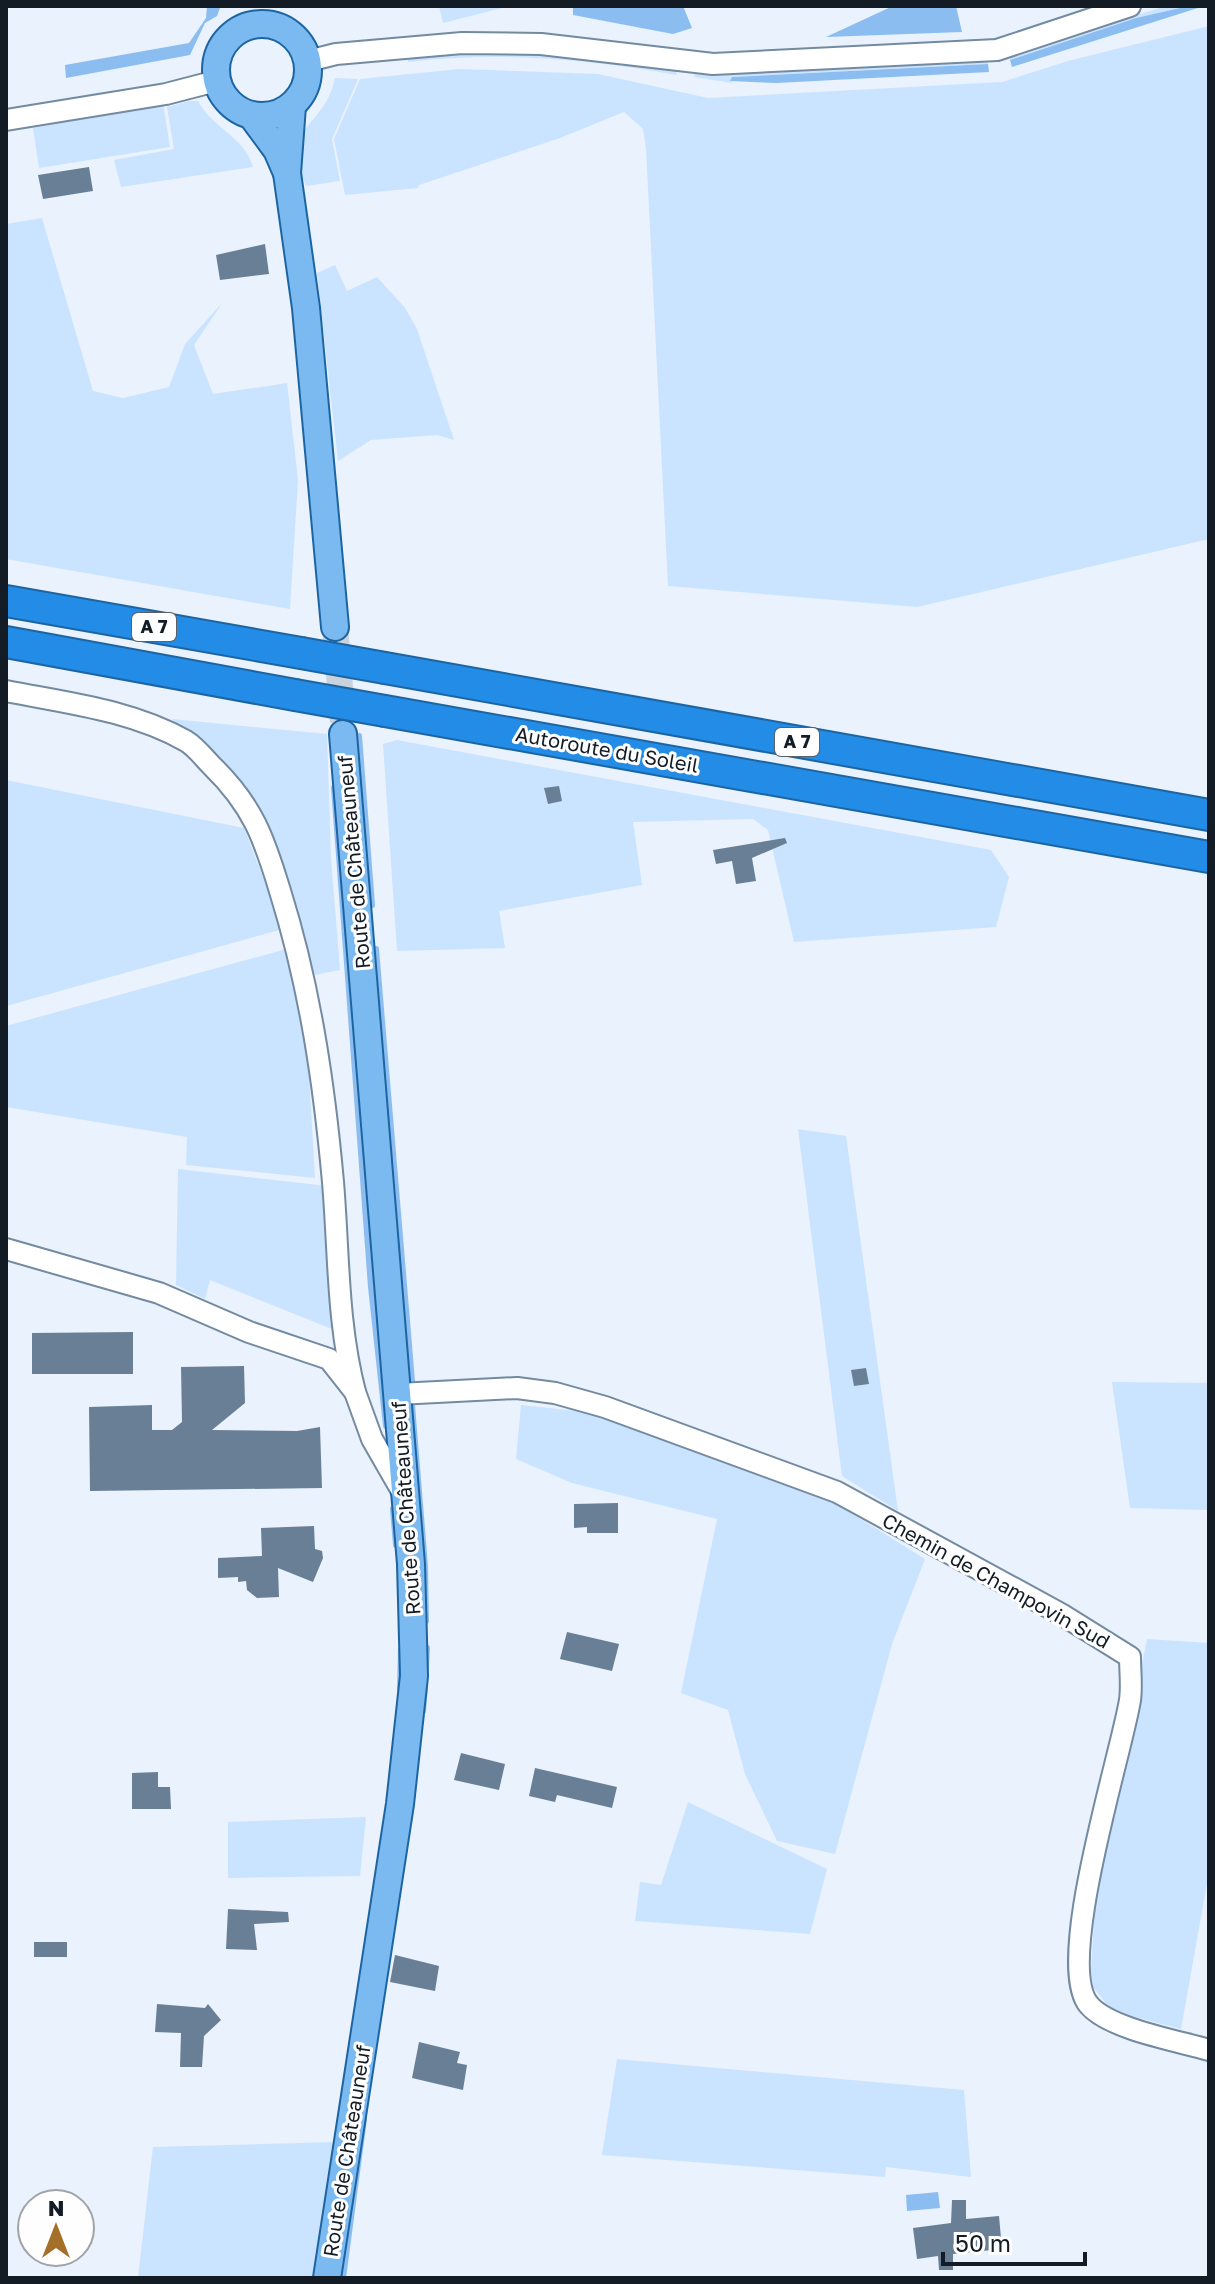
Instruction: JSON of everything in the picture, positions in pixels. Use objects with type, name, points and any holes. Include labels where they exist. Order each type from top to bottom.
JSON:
[{"type":"highway","name":"Autoroute du Soleil","points":[[6,601],[1209,815]]},
{"type":"highway","name":"Autoroute du Soleil","points":[[6,642],[1209,857]]},
{"type":"main road","points":[[257,6],[276,26],[297,39],[308,61],[306,86],[292,106],[273,116],[252,116],[236,109],[223,97],[216,81],[219,53],[240,18],[276,26]]},
{"type":"main road","points":[[292,106],[287,173],[311,354],[335,627]]},
{"type":"main road","points":[[252,116],[277,150],[287,173]]},
{"type":"main road","name":"Route de Châteauneuf","points":[[327,2278],[398,1818],[414,1676],[412,1579],[343,734]]},
{"type":"street","points":[[308,61],[336,54],[462,43],[541,44],[713,64],[997,50],[1130,6]]},
{"type":"street","points":[[6,120],[166,94],[216,81]]},
{"type":"street","points":[[6,691],[127,715],[165,731],[189,743],[233,786],[251,810],[294,934],[319,1052],[333,1184],[343,1345],[372,1439],[405,1495]]},
{"type":"street","points":[[6,1249],[159,1293],[249,1332],[329,1359],[355,1392]]},
{"type":"street","name":"Chemin de Champovin Sud","points":[[398,1394],[517,1388],[555,1393],[605,1407],[837,1492],[1061,1614],[1130,1657],[1131,1697],[1092,1860],[1080,1938],[1080,1981],[1089,2005],[1115,2022],[1209,2050]]},
{"type":"shaded area","points":[[439,6],[501,6],[502,8],[443,23]]},
{"type":"shaded area","points":[[1166,6],[1189,6],[1136,18],[1010,60],[1009,55]]},
{"type":"shaded area","points":[[1209,26],[1209,539],[917,607],[668,586],[646,149],[643,129],[624,112],[560,138],[419,185],[418,188],[345,195],[334,139],[360,79],[459,69],[598,74],[708,98],[1002,82],[1068,61]]},
{"type":"shaded area","points":[[456,53],[552,54],[677,71],[676,75],[542,58],[475,57],[408,62],[408,58]]},
{"type":"shaded area","points":[[988,59],[988,64],[732,77],[732,83],[694,77],[695,72]]},
{"type":"shaded area","points":[[335,78],[358,79],[332,139],[340,181],[306,186],[299,158],[301,136],[326,102]]},
{"type":"shaded area","points":[[198,101],[204,111],[236,140],[253,167],[121,187],[114,160],[174,149],[167,107]]},
{"type":"shaded area","points":[[163,103],[170,147],[39,168],[33,128]]},
{"type":"shaded area","points":[[42,218],[93,391],[123,398],[169,387],[185,344],[223,302],[194,345],[213,394],[287,383],[298,480],[290,609],[6,559],[6,224]]},
{"type":"shaded area","points":[[335,265],[347,291],[377,277],[405,308],[417,329],[454,440],[437,435],[371,440],[338,461],[317,273]]},
{"type":"shaded area","points":[[172,719],[327,734],[331,859],[340,970],[314,975],[269,824],[257,802]]},
{"type":"shaded area","points":[[397,740],[991,850],[1009,877],[996,927],[794,942],[768,830],[753,819],[633,822],[642,885],[499,911],[505,948],[397,951],[383,744]]},
{"type":"shaded area","points":[[6,780],[244,828],[283,929],[6,1006]]},
{"type":"shaded area","points":[[290,948],[308,1057],[315,1178],[186,1165],[187,1137],[6,1107],[6,1026]]},
{"type":"shaded area","points":[[798,1129],[846,1136],[898,1511],[842,1476]]},
{"type":"shaded area","points":[[178,1169],[327,1186],[332,1329],[210,1280],[205,1299],[176,1285]]},
{"type":"shaded area","points":[[1112,1382],[1209,1383],[1209,1510],[1130,1508]]},
{"type":"shaded area","points":[[521,1405],[586,1412],[838,1505],[925,1559],[892,1644],[835,1854],[777,1841],[745,1774],[728,1710],[681,1693],[717,1519],[572,1483],[516,1459]]},
{"type":"shaded area","points":[[1147,1639],[1209,1643],[1209,1872],[1181,2029],[1112,2011],[1090,1983],[1095,1907]]},
{"type":"shaded area","points":[[688,1802],[827,1869],[810,1934],[635,1921],[640,1882],[661,1885]]},
{"type":"shaded area","points":[[366,1817],[360,1876],[228,1878],[228,1822]]},
{"type":"shaded area","points":[[617,2059],[964,2090],[971,2177],[886,2167],[885,2177],[602,2155]]},
{"type":"shaded area","points":[[336,2142],[313,2278],[138,2278],[153,2147]]},
{"type":"water","points":[[207,6],[220,8],[217,16],[205,23],[190,55],[66,78],[65,65],[189,43],[206,18]]},
{"type":"water","points":[[573,6],[683,6],[692,28],[673,34],[573,15]]},
{"type":"water","points":[[893,6],[956,6],[962,32],[826,37]]},
{"type":"water","points":[[1189,6],[1201,7],[1012,67],[1010,60],[1136,18]]},
{"type":"water","points":[[988,64],[989,72],[776,83],[730,81],[732,77]]},
{"type":"water","points":[[938,2192],[940,2208],[907,2211],[906,2195]]},
{"type":"building","points":[[89,167],[93,191],[43,199],[38,175]]},
{"type":"building","points":[[265,244],[269,274],[220,280],[216,255]]},
{"type":"building","points":[[559,786],[562,801],[548,804],[544,788]]},
{"type":"building","points":[[785,838],[787,843],[752,858],[756,881],[736,884],[732,861],[716,864],[713,850]]},
{"type":"building","points":[[133,1332],[133,1374],[32,1374],[32,1333]]},
{"type":"building","points":[[244,1366],[245,1403],[212,1430],[297,1431],[320,1427],[322,1488],[90,1491],[89,1407],[152,1405],[152,1430],[172,1430],[182,1422],[181,1367]]},
{"type":"building","points":[[866,1368],[869,1384],[854,1386],[851,1370]]},
{"type":"building","points":[[618,1503],[618,1533],[587,1533],[587,1527],[574,1528],[574,1504]]},
{"type":"building","points":[[314,1526],[315,1549],[322,1551],[323,1558],[313,1582],[278,1568],[279,1597],[257,1598],[247,1590],[246,1581],[238,1582],[238,1577],[218,1578],[218,1558],[262,1556],[261,1528]]},
{"type":"building","points":[[567,1632],[619,1644],[612,1671],[560,1659]]},
{"type":"building","points":[[461,1753],[505,1764],[499,1790],[454,1780]]},
{"type":"building","points":[[535,1768],[617,1787],[612,1808],[557,1795],[555,1802],[529,1796]]},
{"type":"building","points":[[158,1772],[158,1787],[170,1787],[171,1809],[132,1809],[132,1773]]},
{"type":"building","points":[[228,1909],[288,1912],[289,1922],[254,1924],[257,1950],[226,1949]]},
{"type":"building","points":[[34,1942],[67,1942],[67,1957],[34,1957]]},
{"type":"building","points":[[395,1955],[439,1966],[435,1991],[390,1982]]},
{"type":"building","points":[[157,2004],[205,2008],[208,2004],[221,2020],[204,2036],[202,2067],[180,2067],[181,2033],[155,2032]]},
{"type":"building","points":[[419,2042],[460,2052],[457,2063],[467,2065],[463,2090],[412,2078]]},
{"type":"building","points":[[952,2200],[966,2200],[966,2219],[999,2216],[1002,2249],[953,2254],[953,2270],[939,2270],[938,2256],[917,2259],[913,2228],[951,2223]]},
{"type":"waterway","points":[[359,736],[372,905]]},
{"type":"waterway","points":[[334,788],[371,1287],[386,1426]]},
{"type":"waterway","points":[[376,949],[412,1381]]},
{"type":"waterway","points":[[412,1405],[425,1566],[426,1621]]},
{"type":"waterway","points":[[393,1509],[396,1545]]},
{"type":"waterway","points":[[426,1667],[427,1648]]},
{"type":"waterway","points":[[400,1689],[401,1649]]},
{"type":"waterway","points":[[423,1711],[425,1686]]},
{"type":"waterway","points":[[343,2278],[364,2119]]},
{"type":"tunnel","points":[[335,627],[343,722]]}]
